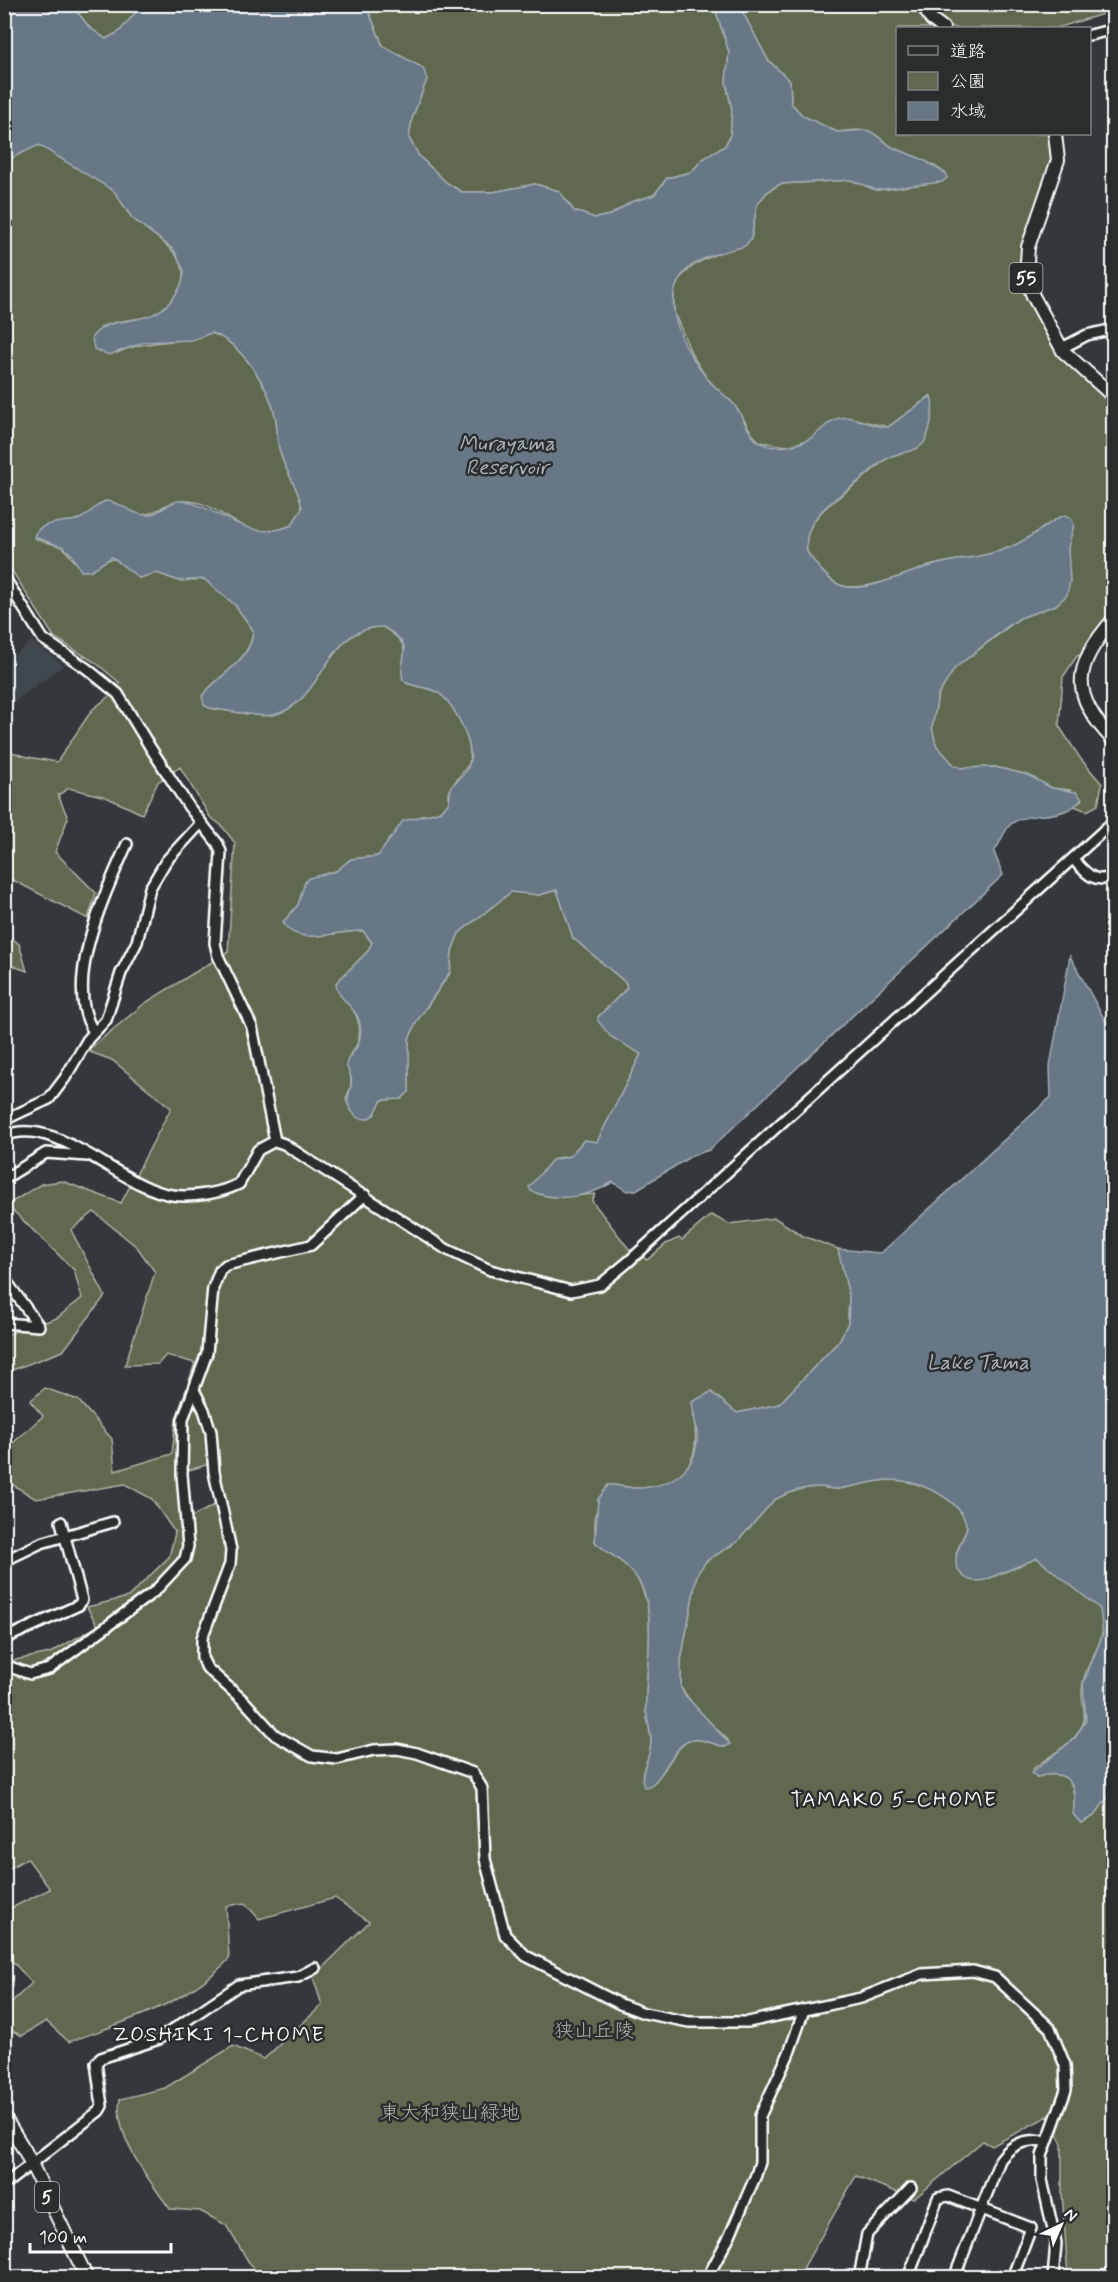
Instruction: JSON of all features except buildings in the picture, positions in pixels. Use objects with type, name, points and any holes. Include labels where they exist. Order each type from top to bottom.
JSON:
[{"type":"main road","points":[[922,4],[931,19],[943,27]]},
{"type":"main road","name":"55","points":[[1055,135],[1058,160],[1026,261],[1026,277],[1033,296],[1062,348],[1113,397]]},
{"type":"main road","points":[[1113,619],[1087,654],[1082,679],[1089,710],[1113,741]]},
{"type":"main road","name":"5","points":[[4,2117],[31,2164],[87,2277]]},
{"type":"street","points":[[1091,34],[1113,29]]},
{"type":"street","points":[[1062,348],[1087,335],[1113,329]]},
{"type":"street","points":[[4,577],[43,639],[86,668],[118,694],[201,823],[218,844],[221,852],[215,943],[218,956],[252,1027],[275,1142]]},
{"type":"street","points":[[4,1136],[21,1131],[38,1133],[160,1192],[189,1196],[239,1184],[258,1149],[275,1142],[284,1144],[446,1249],[490,1270],[563,1291],[582,1291],[600,1285],[1113,821]]},
{"type":"street","points":[[4,1120],[49,1098],[94,1032],[108,1017],[117,983],[136,942],[155,879],[166,861],[201,823]]},
{"type":"street","points":[[94,1032],[86,1018],[83,986],[90,934],[127,844]]},
{"type":"street","points":[[1073,859],[1093,879],[1102,880],[1113,876]]},
{"type":"street","points":[[4,1179],[46,1153],[89,1156]]},
{"type":"street","points":[[4,1665],[30,1674],[49,1669],[155,1591],[182,1564],[188,1546],[182,1474],[183,1419],[207,1353],[213,1288],[219,1270],[226,1265],[311,1245],[365,1195]]},
{"type":"street","points":[[4,1278],[39,1326],[4,1323]]},
{"type":"street","points":[[194,1390],[211,1432],[214,1472],[231,1550],[230,1564],[202,1638],[202,1658],[207,1668],[245,1702],[275,1735],[312,1756],[337,1759],[374,1750],[397,1749],[417,1753],[473,1773],[482,1788],[485,1859],[500,1920],[512,1944],[526,1956],[620,2004],[666,2018],[716,2024],[763,2021],[861,1998],[922,1974],[973,1971],[995,1977],[1050,2028],[1065,2065],[1066,2090],[1042,2156],[1042,2180],[1056,2243],[1053,2277]]},
{"type":"street","points":[[4,1641],[8,1637],[79,1605],[82,1600],[61,1522]]},
{"type":"street","points":[[4,1561],[41,1543],[113,1522]]},
{"type":"street","points":[[4,2185],[102,2106],[96,2063],[101,2058],[159,2039],[239,1985],[298,1977],[315,1968]]},
{"type":"street","points":[[707,2277],[730,2235],[756,2175],[760,2162],[758,2125],[760,2116],[789,2053],[804,2010]]},
{"type":"street","points":[[954,2277],[1006,2152],[1021,2142],[1046,2141]]},
{"type":"street","points":[[859,2277],[867,2234],[911,2188]]},
{"type":"street","points":[[908,2277],[938,2198],[948,2196],[1031,2228],[1012,2277]]},
{"type":"shaded area","points":[[32,641],[64,665],[5,709],[5,662]]},
{"type":"green space","points":[[374,4],[714,5],[729,52],[726,82],[732,110],[730,135],[725,146],[703,159],[691,172],[667,178],[654,195],[631,202],[611,215],[595,218],[574,211],[559,191],[535,184],[493,192],[462,192],[447,183],[419,156],[409,138],[412,119],[427,79],[402,57],[383,46],[369,12]]},
{"type":"green space","points":[[1113,4],[1113,11],[1060,27],[953,27],[936,14],[930,5]]},
{"type":"green space","points":[[72,5],[142,5],[119,32],[106,39],[89,27]]},
{"type":"green space","points":[[739,5],[922,5],[942,27],[896,27],[896,135],[1055,135],[1057,141],[1026,262],[1047,324],[1113,397],[1113,619],[1087,654],[1077,656],[1063,677],[1059,726],[1080,758],[1102,784],[1098,805],[1087,811],[1074,806],[1080,801],[1070,790],[1052,788],[1028,775],[995,767],[961,768],[954,765],[936,745],[932,727],[938,695],[955,668],[1020,618],[1056,605],[1068,561],[1068,541],[1073,529],[1065,515],[1020,543],[1003,550],[933,565],[876,584],[853,587],[838,584],[823,572],[807,552],[810,529],[823,510],[885,460],[898,453],[916,449],[927,433],[930,396],[888,427],[850,418],[832,422],[810,439],[787,446],[760,442],[752,434],[741,414],[706,377],[692,355],[674,312],[674,290],[680,278],[695,264],[724,250],[742,247],[751,239],[757,205],[767,192],[780,184],[851,180],[876,190],[889,189],[926,183],[946,174],[933,165],[892,147],[873,133],[856,130],[837,132],[803,116],[791,103],[790,81],[768,60]]},
{"type":"green space","name":"狭山丘陵","points":[[38,145],[54,153],[113,190],[131,216],[161,240],[178,258],[182,268],[182,280],[169,304],[151,315],[101,327],[117,353],[140,345],[188,339],[211,333],[232,345],[252,366],[267,392],[275,415],[280,452],[302,508],[292,525],[274,531],[259,531],[246,528],[199,503],[175,502],[146,514],[128,511],[116,504],[80,519],[40,528],[36,539],[63,547],[75,562],[116,559],[139,578],[157,573],[179,581],[204,579],[235,605],[253,630],[251,641],[241,659],[202,696],[209,708],[267,716],[290,708],[304,696],[336,651],[348,639],[363,630],[383,627],[400,640],[403,646],[406,683],[434,690],[445,697],[462,724],[469,745],[469,764],[449,790],[449,803],[436,814],[422,815],[389,839],[385,849],[378,856],[351,859],[336,871],[325,874],[302,893],[298,905],[283,922],[289,930],[298,935],[319,936],[363,931],[372,943],[368,951],[336,983],[353,1008],[359,1027],[357,1045],[350,1054],[351,1086],[346,1099],[350,1109],[374,1115],[382,1100],[401,1099],[409,1092],[409,1039],[417,1021],[450,973],[452,951],[459,933],[511,892],[539,895],[557,890],[573,938],[626,983],[627,988],[598,1017],[641,1054],[597,1142],[584,1140],[570,1156],[557,1158],[562,1197],[595,1194],[592,1201],[629,1249],[647,1260],[666,1244],[679,1238],[682,1240],[711,1215],[729,1224],[775,1218],[803,1236],[838,1249],[849,1295],[848,1323],[839,1341],[779,1404],[737,1413],[711,1392],[693,1415],[695,1445],[692,1458],[678,1477],[653,1487],[608,1485],[595,1515],[595,1542],[633,1572],[644,1593],[648,1609],[646,1710],[651,1742],[642,1776],[644,1786],[657,1780],[679,1748],[686,1743],[701,1740],[725,1747],[728,1740],[698,1711],[681,1688],[681,1660],[697,1574],[706,1561],[737,1542],[774,1500],[790,1493],[813,1487],[837,1489],[888,1480],[924,1487],[947,1499],[963,1516],[967,1527],[956,1554],[985,1580],[1037,1558],[1101,1609],[1102,1632],[1083,1681],[1084,1721],[1082,1726],[1070,1741],[1033,1769],[1037,1777],[1057,1775],[1069,1781],[1074,1794],[1073,1814],[1081,1823],[1094,1816],[1113,1791],[1113,2277],[1068,2277],[1062,2191],[1062,2144],[1048,2116],[992,2146],[983,2141],[914,2199],[856,2176],[798,2277],[258,2277],[226,2225],[200,2211],[170,2209],[127,2143],[119,2113],[120,2099],[165,2088],[233,2046],[264,2059],[322,2005],[313,1977],[369,1922],[335,1898],[259,1919],[245,1903],[226,1906],[229,1959],[194,1988],[155,2010],[69,2042],[46,2021],[22,2036],[5,2027],[5,2008],[32,1983],[5,1953],[5,1911],[50,1889],[27,1858],[5,1871],[5,1662],[50,1653],[98,1626],[87,1607],[128,1597],[169,1557],[175,1533],[152,1499],[125,1484],[36,1499],[5,1480],[5,1450],[43,1416],[30,1401],[45,1388],[78,1400],[112,1439],[115,1471],[172,1454],[176,1419],[195,1363],[166,1355],[158,1364],[125,1365],[155,1272],[137,1247],[94,1212],[71,1230],[105,1296],[63,1351],[7,1372],[5,1335],[57,1318],[82,1298],[74,1270],[7,1205],[41,1184],[62,1181],[121,1203],[171,1108],[112,1060],[87,1051],[145,1003],[228,952],[235,843],[221,825],[210,817],[180,767],[158,782],[142,814],[106,797],[69,788],[58,795],[68,818],[55,852],[96,893],[88,919],[5,876],[5,750],[57,762],[92,710],[117,690],[120,683],[96,663],[54,637],[5,560],[5,161]],"holes":[[[216,1462],[226,1499],[188,1519],[182,1472]]]},
{"type":"green space","points":[[5,933],[19,944],[27,971],[5,963]]},
{"type":"water","name":"Murayama Reservoir","points":[[5,4],[72,5],[89,27],[106,39],[119,32],[142,5],[374,5],[369,12],[383,46],[423,68],[427,79],[412,119],[409,138],[419,156],[447,183],[462,192],[493,192],[535,184],[559,191],[574,211],[595,218],[611,215],[631,202],[654,195],[667,178],[691,172],[703,159],[725,146],[730,135],[732,110],[726,82],[729,52],[714,5],[739,5],[768,60],[790,81],[791,103],[803,116],[837,132],[867,130],[892,147],[924,160],[946,174],[947,178],[942,182],[876,190],[851,180],[780,184],[767,192],[757,205],[751,239],[745,246],[700,260],[687,270],[678,282],[674,295],[677,324],[690,353],[706,377],[736,407],[756,440],[766,445],[785,446],[804,441],[839,418],[852,418],[876,426],[888,427],[931,396],[931,421],[922,445],[915,450],[892,456],[880,463],[822,510],[810,529],[807,552],[823,572],[838,584],[863,587],[931,566],[995,552],[1021,542],[1058,518],[1065,515],[1070,517],[1074,524],[1068,548],[1070,581],[1067,595],[1056,605],[1020,618],[955,668],[938,695],[932,727],[936,745],[954,765],[961,768],[995,767],[1028,775],[1052,788],[1076,792],[1082,799],[1065,811],[1028,817],[1011,824],[994,852],[1003,875],[709,1150],[693,1155],[636,1190],[627,1191],[613,1182],[584,1195],[573,1197],[552,1197],[531,1191],[529,1187],[552,1160],[570,1156],[584,1140],[597,1142],[641,1054],[611,1037],[598,1021],[598,1017],[627,988],[626,983],[573,938],[557,890],[539,895],[511,892],[459,933],[452,951],[450,972],[417,1021],[409,1039],[409,1092],[401,1099],[382,1100],[374,1115],[367,1119],[358,1118],[352,1111],[348,1101],[352,1083],[347,1062],[358,1045],[361,1031],[356,1014],[337,990],[336,983],[368,951],[372,942],[363,931],[319,936],[298,935],[289,930],[283,922],[298,905],[305,882],[309,878],[336,871],[351,859],[378,856],[403,821],[441,811],[449,803],[451,786],[466,771],[470,760],[465,733],[455,713],[443,697],[433,690],[403,680],[404,647],[401,641],[383,627],[363,630],[348,639],[336,651],[304,696],[290,708],[268,716],[209,708],[204,705],[202,696],[241,659],[251,641],[253,630],[235,605],[204,579],[179,581],[157,573],[139,578],[112,557],[90,571],[81,571],[72,555],[63,547],[34,537],[36,532],[46,525],[77,520],[105,501],[147,515],[175,502],[185,501],[199,505],[237,524],[262,531],[292,525],[302,508],[280,452],[275,415],[267,392],[252,366],[232,345],[211,333],[192,340],[145,342],[109,355],[94,349],[92,337],[100,329],[110,324],[142,318],[164,308],[180,288],[184,271],[174,250],[132,218],[114,191],[39,145],[5,161]]},
{"type":"water","name":"Lake Tama","points":[[1070,956],[1113,1035],[1113,1791],[1094,1816],[1081,1823],[1073,1814],[1074,1794],[1069,1781],[1057,1775],[1037,1777],[1031,1773],[1075,1738],[1086,1720],[1083,1684],[1103,1634],[1100,1609],[1037,1558],[985,1580],[974,1581],[966,1578],[958,1570],[956,1558],[967,1527],[956,1507],[936,1492],[924,1487],[888,1480],[837,1489],[807,1488],[784,1495],[774,1500],[737,1542],[706,1561],[697,1574],[681,1660],[681,1688],[730,1744],[725,1747],[697,1740],[685,1743],[657,1780],[644,1787],[643,1776],[651,1742],[646,1710],[649,1639],[647,1604],[634,1574],[595,1542],[598,1499],[608,1485],[636,1488],[659,1485],[687,1467],[693,1458],[697,1434],[692,1402],[711,1392],[737,1413],[779,1404],[839,1341],[848,1323],[849,1296],[838,1249],[881,1253],[1051,1097],[1050,1066]]},
{"type":"district","name":"TAMAKO 5-CHOME","points":[[894,1799]]},
{"type":"district","name":"ZOSHIKI 1-CHOME","points":[[219,2034]]},
{"type":"park label","name":"東大和狭山緑地","points":[[450,2112]]}]
